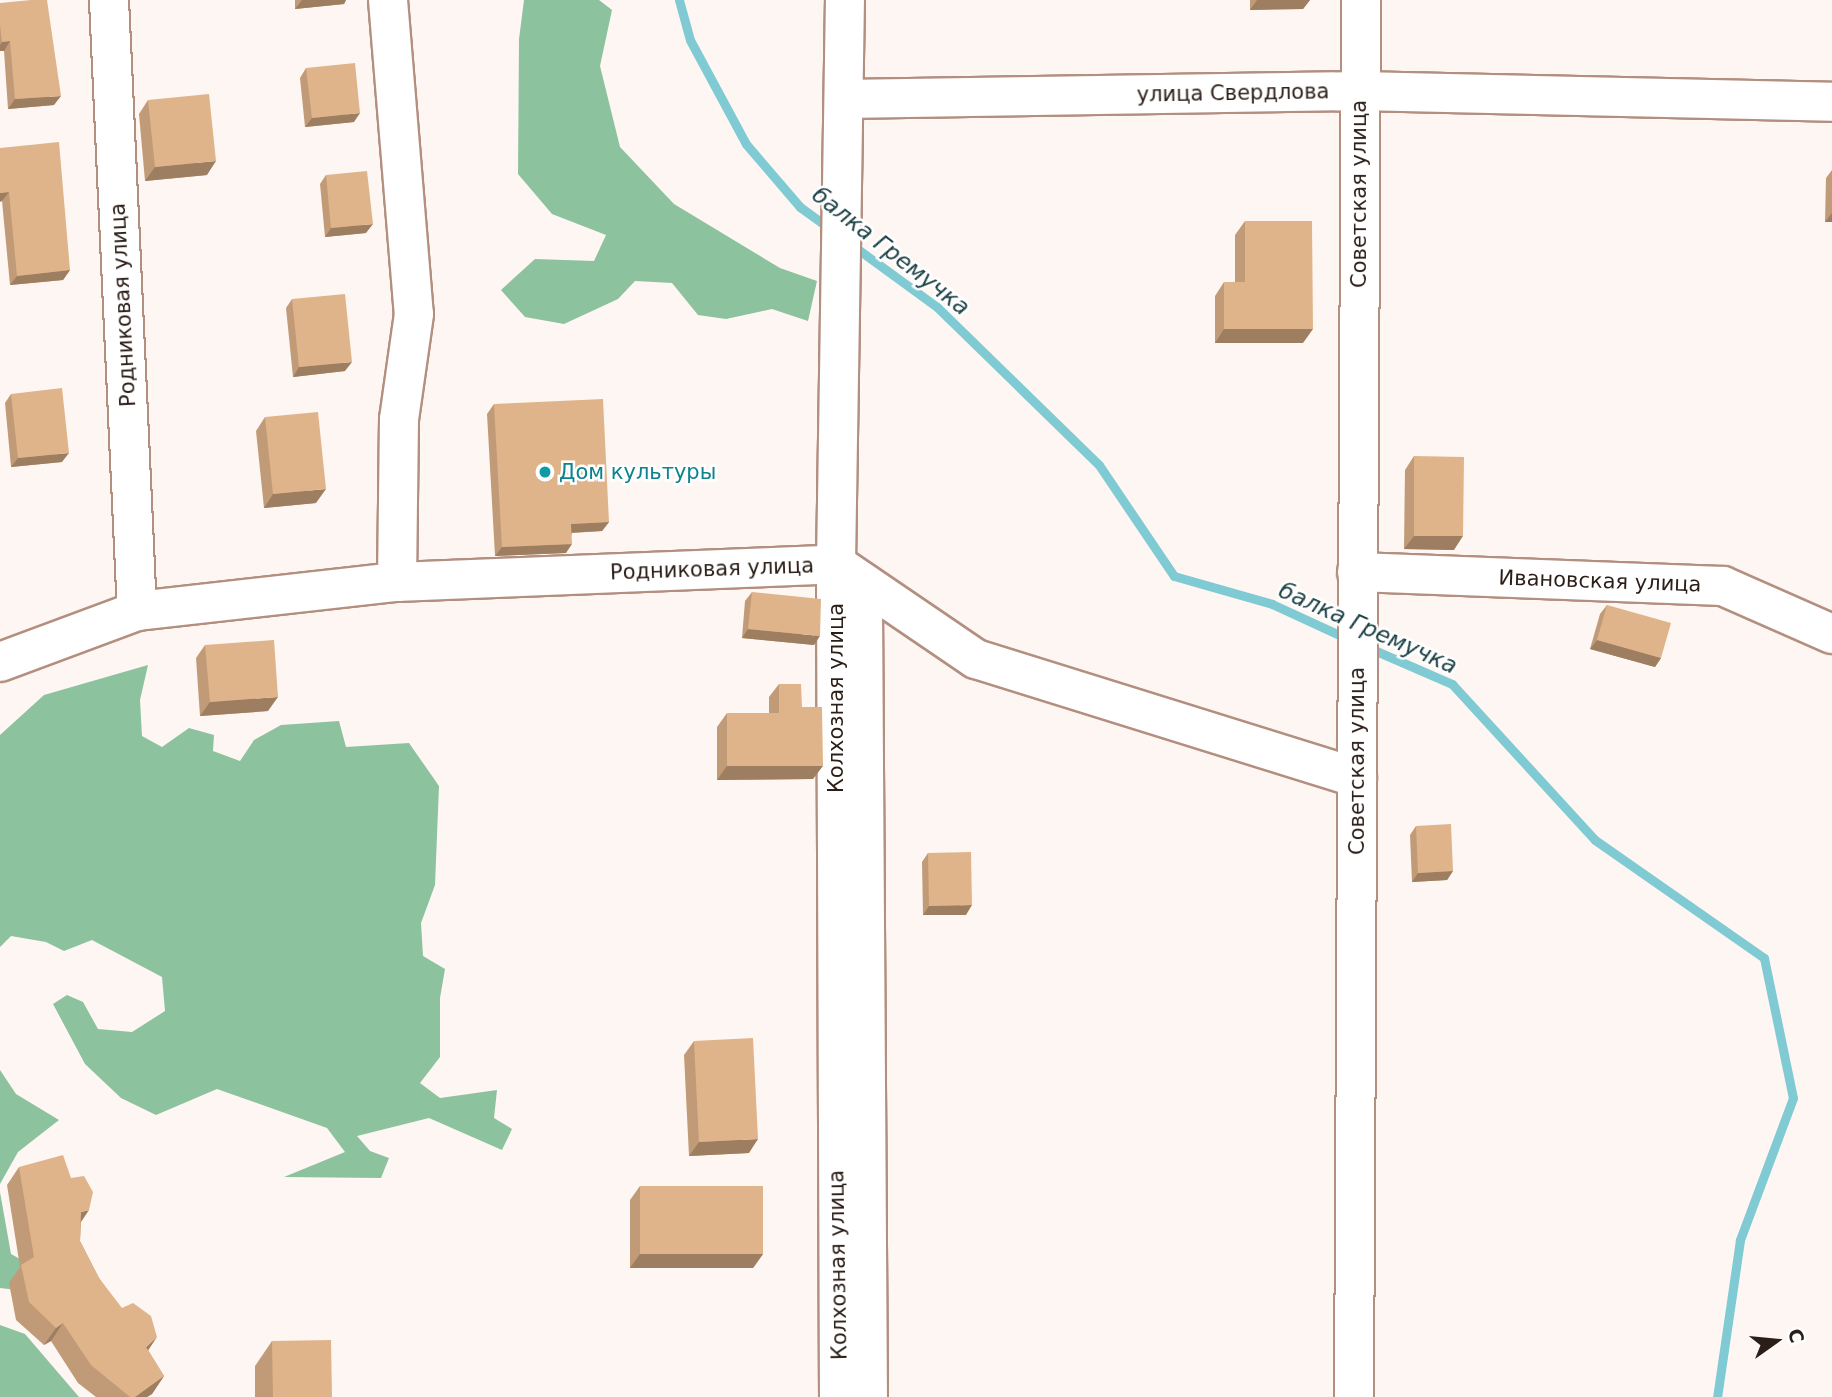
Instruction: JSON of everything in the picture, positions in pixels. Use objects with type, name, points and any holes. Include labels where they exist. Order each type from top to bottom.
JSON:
[{"type":"street","name":"Родниковая улица","points":[[109,0],[137,611]]},
{"type":"street","points":[[388,0],[414,314],[399,419],[397,582]]},
{"type":"street","name":"Колхозная улица","points":[[839,1397],[845,570],[841,263],[845,0]]},
{"type":"street","name":"Советская улица","points":[[1354,1397],[1361,0]]},
{"type":"street","name":"улица Свердлова","points":[[844,99],[1359,91],[1832,102]]},
{"type":"street","name":"Родниковая улица","points":[[0,662],[137,611],[397,582],[845,570]]},
{"type":"street","points":[[845,570],[976,659],[1357,778]]},
{"type":"street","name":"Колхозная улица","points":[[845,570],[863,606],[868,1397]]},
{"type":"street","name":"Ивановская улица","points":[[1357,572],[1723,586],[1832,634]]},
{"type":"green space","points":[[524,0],[599,0],[612,10],[600,66],[620,147],[674,204],[780,268],[817,281],[808,321],[772,309],[726,319],[698,315],[672,283],[635,281],[618,299],[564,324],[525,317],[501,290],[535,259],[594,261],[606,235],[552,214],[518,174],[519,39]]},
{"type":"green space","points":[[148,665],[140,700],[142,736],[162,747],[189,728],[214,735],[213,751],[240,761],[254,740],[281,725],[339,721],[346,747],[409,743],[439,786],[435,885],[421,923],[423,956],[445,969],[440,998],[440,1057],[420,1083],[440,1098],[497,1090],[494,1118],[512,1129],[502,1150],[429,1118],[357,1136],[370,1151],[389,1158],[381,1178],[284,1177],[345,1152],[327,1128],[217,1089],[156,1115],[121,1098],[85,1064],[53,1004],[67,995],[83,1002],[98,1029],[132,1032],[165,1011],[162,977],[92,940],[64,951],[46,942],[11,936],[0,947],[0,735],[44,695]]},
{"type":"green space","points":[[0,1070],[16,1094],[59,1120],[18,1152],[0,1184]]},
{"type":"green space","points":[[0,1192],[11,1254],[29,1264],[25,1291],[0,1288]]},
{"type":"green space","points":[[0,1325],[25,1334],[79,1397],[0,1397]]},
{"type":"building","points":[[47,0],[61,96],[15,99],[10,41],[2,42],[0,3]]},
{"type":"building","points":[[355,63],[360,113],[312,118],[306,68]]},
{"type":"building","points":[[209,94],[216,161],[155,167],[148,100]]},
{"type":"building","points":[[59,142],[70,270],[17,276],[9,192],[0,193],[0,148]]},
{"type":"building","points":[[367,171],[373,224],[331,228],[326,175]]},
{"type":"building","points":[[1245,221],[1312,221],[1313,329],[1224,329],[1224,282],[1245,282]]},
{"type":"building","points":[[345,294],[352,362],[299,367],[292,299]]},
{"type":"building","points":[[62,388],[69,453],[18,458],[11,394]]},
{"type":"building","name":"Дом культуры","points":[[603,399],[609,522],[571,524],[572,544],[502,547],[494,404]]},
{"type":"building","points":[[318,412],[326,489],[273,494],[265,417]]},
{"type":"building","points":[[1414,456],[1464,457],[1463,536],[1414,536]]},
{"type":"building","points":[[752,592],[821,599],[820,636],[748,629]]},
{"type":"building","points":[[1607,605],[1671,623],[1661,658],[1597,640]]},
{"type":"building","points":[[274,640],[278,697],[210,702],[205,645]]},
{"type":"building","points":[[779,684],[801,684],[802,707],[822,707],[823,766],[727,766],[727,713],[779,713]]},
{"type":"building","points":[[1451,824],[1453,871],[1418,873],[1416,826]]},
{"type":"building","points":[[971,852],[972,905],[929,906],[928,853]]},
{"type":"building","points":[[753,1038],[758,1139],[699,1142],[694,1041]]},
{"type":"building","points":[[63,1155],[71,1178],[84,1176],[93,1192],[89,1210],[81,1212],[80,1241],[99,1278],[122,1308],[133,1303],[151,1316],[157,1337],[146,1347],[164,1376],[135,1397],[130,1397],[91,1365],[63,1323],[56,1328],[29,1302],[21,1265],[34,1257],[19,1167]]},
{"type":"building","points":[[640,1186],[763,1186],[763,1254],[640,1254]]},
{"type":"building","points":[[331,1340],[332,1397],[273,1397],[272,1341]]},
{"type":"waterway","name":"балка Гремучка","points":[[679,0],[690,40],[746,144],[800,207],[829,228]]},
{"type":"waterway","name":"балка Гремучка","points":[[852,245],[937,307],[1099,465],[1174,576],[1272,604],[1348,639]]},
{"type":"waterway","name":"балка Гремучка","points":[[1367,647],[1452,684],[1595,840],[1764,958],[1793,1098],[1740,1240],[1717,1397]]},
{"type":"place","name":"Дом культуры","points":[[545,472]]}]
